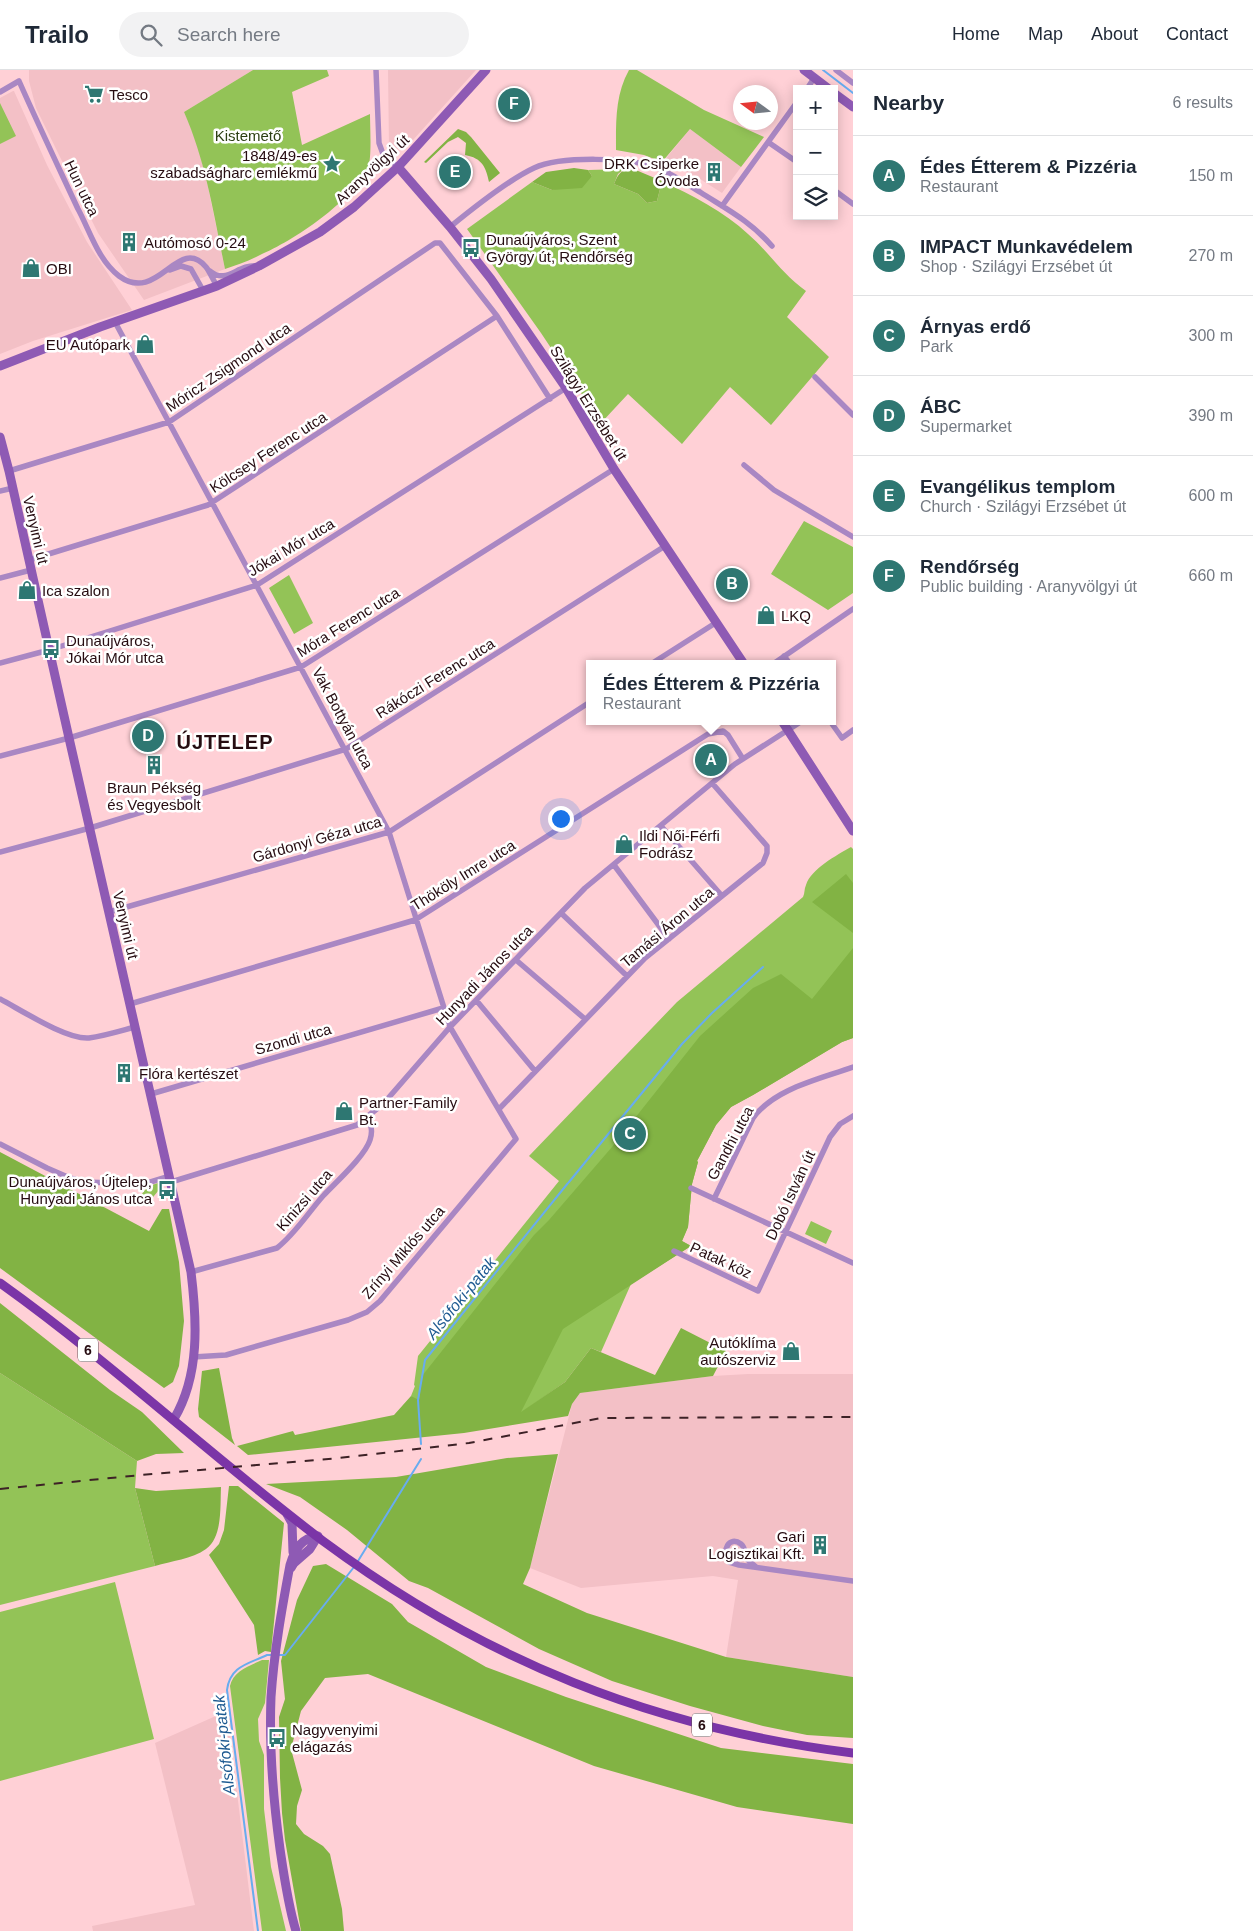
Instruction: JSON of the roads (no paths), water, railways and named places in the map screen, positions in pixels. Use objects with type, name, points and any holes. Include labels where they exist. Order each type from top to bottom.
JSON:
[{"type":"main road","name":"6","points":[[0,1283],[41,1312],[174,1419],[231,1469],[354,1563],[424,1609],[472,1636],[521,1661],[578,1685],[651,1711],[740,1735],[784,1744],[853,1753]]},
{"type":"street","points":[[376,70],[379,143],[383,154],[398,167]]},
{"type":"street","name":"Aranyvölgyi út","points":[[0,366],[44,347],[204,292],[259,266],[320,232],[354,207],[398,167],[486,70]]},
{"type":"street","points":[[804,70],[824,85]]},
{"type":"street","points":[[836,70],[853,83]]},
{"type":"street","points":[[809,85],[814,78]]},
{"type":"street","name":"Hun utca","points":[[0,92],[19,81],[97,249],[108,265],[120,277],[137,284],[147,283],[164,273],[185,266],[191,269],[196,277]]},
{"type":"street","points":[[838,96],[853,107]]},
{"type":"street","points":[[722,206],[793,108]]},
{"type":"street","points":[[768,142],[793,159]]},
{"type":"street","points":[[450,227],[492,195],[535,168],[574,161],[625,161],[658,168],[757,229],[772,246]]},
{"type":"street","name":"Szilágyi Erzsébet út","points":[[398,167],[450,227],[491,279],[566,388],[614,469],[741,660]]},
{"type":"street","points":[[838,193],[853,204]]},
{"type":"street","name":"Szilágyi Erzsébet út","points":[[440,243],[497,316],[550,399]]},
{"type":"street","name":"Móricz Zsigmond utca","points":[[9,471],[169,422],[421,251],[432,244],[440,243]]},
{"type":"street","name":"Hun utca","points":[[164,273],[179,260],[187,258],[198,260],[206,267]]},
{"type":"street","name":"Aranyvölgyi út","points":[[206,267],[216,275],[223,276],[248,265],[259,266]]},
{"type":"street","points":[[206,267],[217,286]]},
{"type":"street","points":[[196,277],[204,292]]},
{"type":"street","points":[[187,298],[196,287],[196,277]]},
{"type":"street","name":"Kölcsey Ferenc utca","points":[[29,560],[197,510],[213,503],[497,316]]},
{"type":"street","name":"Vak Bottyán utca","points":[[115,322],[390,832],[415,920],[450,1027],[516,1139]]},
{"type":"street","points":[[815,377],[853,414]]},
{"type":"street","name":"Jókai Mór utca","points":[[0,663],[50,650],[257,585],[566,388]]},
{"type":"street","name":"Venyimi út","points":[[0,437],[192,1272],[196,1310],[196,1335],[183,1401],[174,1419]]},
{"type":"street","points":[[744,465],[788,499],[853,537]]},
{"type":"street","name":"Móra Ferenc utca","points":[[0,756],[68,738],[302,667],[614,469]]},
{"type":"street","points":[[0,491],[13,488]]},
{"type":"street","name":"Rákóczi Ferenc utca","points":[[0,852],[90,828],[346,750],[665,546]]},
{"type":"street","points":[[0,578],[31,570]]},
{"type":"street","points":[[778,660],[853,609]]},
{"type":"street","points":[[657,660],[717,622]]},
{"type":"street","points":[[784,656],[787,660]]},
{"type":"street","name":"Gárdonyi Géza utca","points":[[109,912],[390,832],[586,705]]},
{"type":"street","points":[[785,725],[853,831]]},
{"type":"street","name":"Hunyadi János utca","points":[[0,1144],[70,1178],[85,1182],[144,1184],[170,1179],[357,1125],[384,1103],[450,1027],[586,888],[712,783],[743,759],[796,725]]},
{"type":"street","points":[[833,725],[842,738],[853,730]]},
{"type":"street","name":"Thököly Imre utca","points":[[130,1004],[415,920],[708,734],[720,732],[728,735],[743,759]]},
{"type":"street","name":"Tamási Áron utca","points":[[499,1109],[645,958],[763,864],[768,850],[767,846],[712,783]]},
{"type":"street","points":[[661,826],[722,896]]},
{"type":"street","points":[[614,865],[669,939]]},
{"type":"street","points":[[561,913],[627,976]]},
{"type":"street","points":[[516,960],[585,1019]]},
{"type":"street","points":[[0,1000],[77,1037],[89,1038],[135,1027]]},
{"type":"street","points":[[476,1000],[535,1071]]},
{"type":"street","name":"Szondi utca","points":[[151,1094],[443,1008]]},
{"type":"street","name":"Gandhi utca","points":[[714,1198],[753,1118],[759,1110],[775,1098],[853,1067]]},
{"type":"street","name":"Dobó István út","points":[[758,1291],[830,1138],[840,1124],[853,1116]]},
{"type":"street","name":"Kinizsi utca","points":[[192,1272],[277,1248],[363,1152],[370,1141],[372,1129],[368,1117]]},
{"type":"street","name":"Zrínyi Miklós utca","points":[[193,1357],[226,1355],[348,1320],[367,1312],[380,1301],[516,1139]]},
{"type":"street","name":"Gandhi utca","points":[[691,1188],[853,1263]]},
{"type":"street","name":"Patak köz","points":[[674,1251],[758,1291]]},
{"type":"street","points":[[286,1512],[292,1522],[293,1554],[276,1650],[272,1696],[271,1757],[276,1818],[296,1931]]},
{"type":"street","points":[[293,1554],[301,1542],[310,1537],[318,1536]]},
{"type":"street","points":[[288,1575],[294,1563],[310,1549],[318,1536]]},
{"type":"street","points":[[756,1567],[747,1558],[740,1543],[734,1542],[725,1549],[725,1556],[728,1562],[756,1567],[853,1582]]},
{"type":"street","points":[[310,1549],[323,1546],[333,1547]]},
{"type":"waterway","name":"Alsófoki-patak","points":[[823,70],[853,93]]},
{"type":"waterway","name":"Alsófoki-patak","points":[[569,1182],[682,1044],[712,1013],[763,967]]},
{"type":"waterway","name":"Alsófoki-patak","points":[[421,1444],[418,1400],[425,1360],[568,1183]]},
{"type":"waterway","name":"Alsófoki-patak","points":[[358,1561],[421,1459]]},
{"type":"waterway","name":"Alsófoki-patak","points":[[279,1655],[285,1655],[354,1567]]},
{"type":"waterway","name":"Alsófoki-patak","points":[[258,1931],[227,1690],[232,1676],[241,1667],[267,1655],[272,1655]]},
{"type":"railway","points":[[0,1489],[339,1458],[469,1443],[601,1418],[853,1417]]},
{"type":"place","name":"Tesco","points":[[94,94]]},
{"type":"place","name":"Rendőrség","points":[[514,104]]},
{"type":"place","name":"1848/49-es szabadságharc emlékmű","points":[[332,164]]},
{"type":"place","name":"Evangélikus templom","points":[[455,172]]},
{"type":"place","name":"DRK Csiperke Óvoda","points":[[714,172]]},
{"type":"place","name":"Autómosó 0-24","points":[[129,242]]},
{"type":"place","name":"Dunaújváros, Szent György út, Rendőrség","points":[[471,248]]},
{"type":"place","name":"OBI","points":[[31,268]]},
{"type":"place","name":"EU Autópark","points":[[145,344]]},
{"type":"place","name":"IMPACT Munkavédelem","points":[[732,584]]},
{"type":"place","name":"Ica szalon","points":[[27,590]]},
{"type":"place","name":"LKQ","points":[[766,615]]},
{"type":"place","name":"Dunaújváros, Jókai Mór utca","points":[[51,649]]},
{"type":"place","name":"ÁBC","points":[[148,736]]},
{"type":"place","name":"Édes Étterem & Pizzéria","points":[[711,760]]},
{"type":"place","name":"Braun Pékség és Vegyesbolt","points":[[154,765]]},
{"type":"place","name":"Ildi Női-Férfi Fodrász","points":[[624,844]]},
{"type":"place","name":"Flóra kertészet","points":[[124,1073]]},
{"type":"place","name":"Partner-Family Bt.","points":[[344,1111]]},
{"type":"place","name":"Árnyas erdő","points":[[630,1134]]},
{"type":"place","name":"Dunaújváros, Újtelep, Hunyadi János utca","points":[[167,1190]]},
{"type":"place","name":"Autóklíma autószerviz","points":[[791,1351]]},
{"type":"place","name":"Gari Logisztikai Kft.","points":[[820,1545]]},
{"type":"place","name":"Nagyvenyimi elágazás","points":[[277,1738]]},
{"type":"district","name":"ÚJTELEP","points":[[225,742]]},
{"type":"park label","name":"Kistemető","points":[[248,135]]}]
